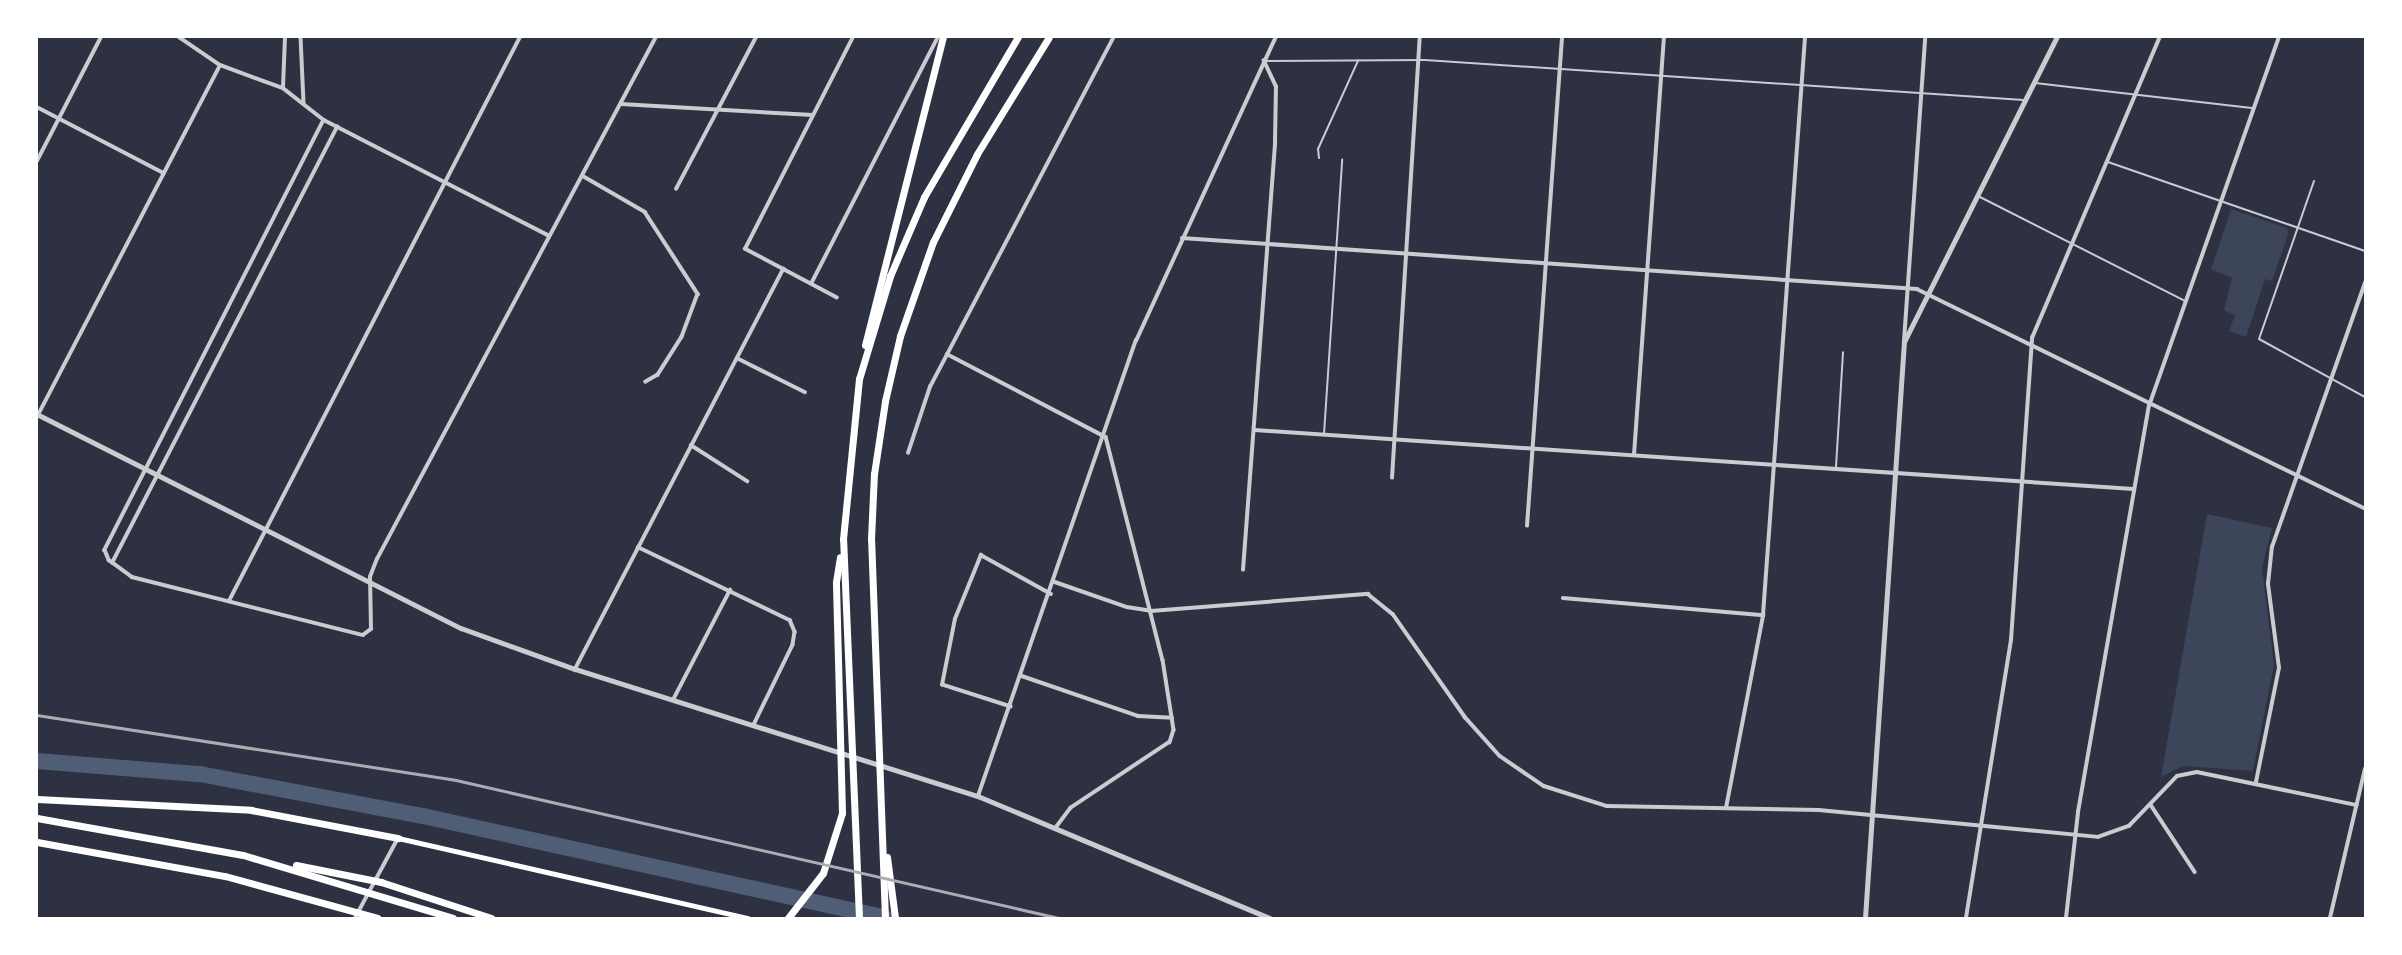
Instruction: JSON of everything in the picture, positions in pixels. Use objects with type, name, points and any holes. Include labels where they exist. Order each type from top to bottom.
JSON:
[{"type":"highway","points":[[788,918],[816,885],[836,840],[844,800],[836,583],[859,379],[871,308],[941,37]]},
{"type":"highway","points":[[859,379],[891,276],[924,197],[1018,37]]},
{"type":"highway","points":[[885,918],[872,509],[878,439],[891,368],[909,304],[946,212],[1049,37]]},
{"type":"highway","points":[[843,539],[859,918]]},
{"type":"highway","points":[[37,799],[251,810],[398,838]]},
{"type":"highway","points":[[37,818],[200,845],[327,877],[453,918]]},
{"type":"highway","points":[[882,825],[895,918]]},
{"type":"highway","points":[[37,842],[183,866],[317,899],[377,918]]},
{"type":"highway","points":[[273,863],[332,869],[491,918]]},
{"type":"main road","points":[[398,838],[748,918]]},
{"type":"street","points":[[37,161],[101,37]]},
{"type":"street","points":[[179,37],[220,65],[283,88],[324,120],[548,235]]},
{"type":"street","points":[[283,88],[285,37]]},
{"type":"street","points":[[301,37],[304,103]]},
{"type":"street","points":[[228,601],[520,37]]},
{"type":"street","points":[[324,120],[105,544],[113,563],[132,577],[368,634],[370,586],[377,559],[656,37]]},
{"type":"street","points":[[676,189],[757,37]]},
{"type":"street","points":[[837,298],[745,248],[853,37]]},
{"type":"street","points":[[811,284],[941,37]]},
{"type":"street","points":[[908,453],[947,354],[1114,37]]},
{"type":"street","points":[[978,796],[1051,594],[1136,341],[1276,37]]},
{"type":"street","points":[[1392,478],[1420,37]]},
{"type":"street","points":[[1527,526],[1562,37]]},
{"type":"street","points":[[1634,455],[1664,37]]},
{"type":"street","points":[[1726,808],[1763,615],[1805,37]]},
{"type":"street","points":[[1864,918],[1925,37]]},
{"type":"street","points":[[1904,342],[2057,37]]},
{"type":"street","points":[[1966,918],[2011,640],[2031,345],[2160,37]]},
{"type":"street","points":[[2066,918],[2075,834],[2149,406],[2279,37]]},
{"type":"street","points":[[1243,570],[1268,245],[1276,87],[1264,61]]},
{"type":"street","points":[[220,65],[37,414],[370,586],[461,628],[575,669],[978,796],[1269,918]]},
{"type":"street","points":[[621,104],[813,115]]},
{"type":"street","points":[[37,107],[164,173]]},
{"type":"street","points":[[113,563],[337,127]]},
{"type":"street","points":[[583,176],[645,212],[698,294],[682,337],[658,375],[646,382]]},
{"type":"street","points":[[1182,238],[1907,288],[1927,293],[2149,406],[2365,508]]},
{"type":"street","points":[[575,669],[783,269]]},
{"type":"street","points":[[2256,782],[2279,668],[2270,559],[2365,283]]},
{"type":"street","points":[[947,354],[1105,437],[1151,611],[1172,718],[1170,742],[1071,808],[1056,828]]},
{"type":"street","points":[[737,358],[805,392]]},
{"type":"street","points":[[1255,430],[2133,489]]},
{"type":"street","points":[[691,445],[747,481]]},
{"type":"street","points":[[638,547],[784,616],[795,632],[787,659],[754,725]]},
{"type":"street","points":[[1011,707],[942,685],[955,619],[981,555],[1051,594]]},
{"type":"street","points":[[1055,582],[1151,611],[1361,592],[1393,614],[1477,732],[1532,779],[1574,798],[1606,806],[1871,815],[1981,823],[2098,837],[2117,833],[2151,805],[2168,783],[2191,772],[2256,782],[2357,805]]},
{"type":"street","points":[[673,700],[730,590]]},
{"type":"street","points":[[1563,598],[1763,615]]},
{"type":"street","points":[[1022,676],[1139,716],[1172,718]]},
{"type":"street","points":[[2330,918],[2365,769]]},
{"type":"street","points":[[2151,805],[2195,872]]},
{"type":"street","points":[[355,918],[398,838]]},
{"type":"lane","points":[[1319,158],[1318,149],[1358,60]]},
{"type":"lane","points":[[1264,61],[1358,60],[1560,67],[2025,100]]},
{"type":"lane","points":[[2033,83],[2253,108]]},
{"type":"lane","points":[[1324,435],[1342,160]]},
{"type":"lane","points":[[2107,162],[2365,251]]},
{"type":"lane","points":[[2314,181],[2259,339],[2365,397]]},
{"type":"lane","points":[[1976,195],[2186,302]]},
{"type":"lane","points":[[1836,470],[1843,352]]},
{"type":"shaded area","points":[[2231,209],[2287,228],[2288,235],[2272,281],[2265,279],[2246,337],[2229,331],[2235,315],[2224,310],[2232,278],[2211,269]]},
{"type":"shaded area","points":[[2207,514],[2272,528],[2262,568],[2274,665],[2253,771],[2183,766],[2161,777]]},
{"type":"waterway","points":[[37,761],[200,774],[423,816],[885,918]]},
{"type":"railway","points":[[37,715],[456,780],[1059,918]]}]
